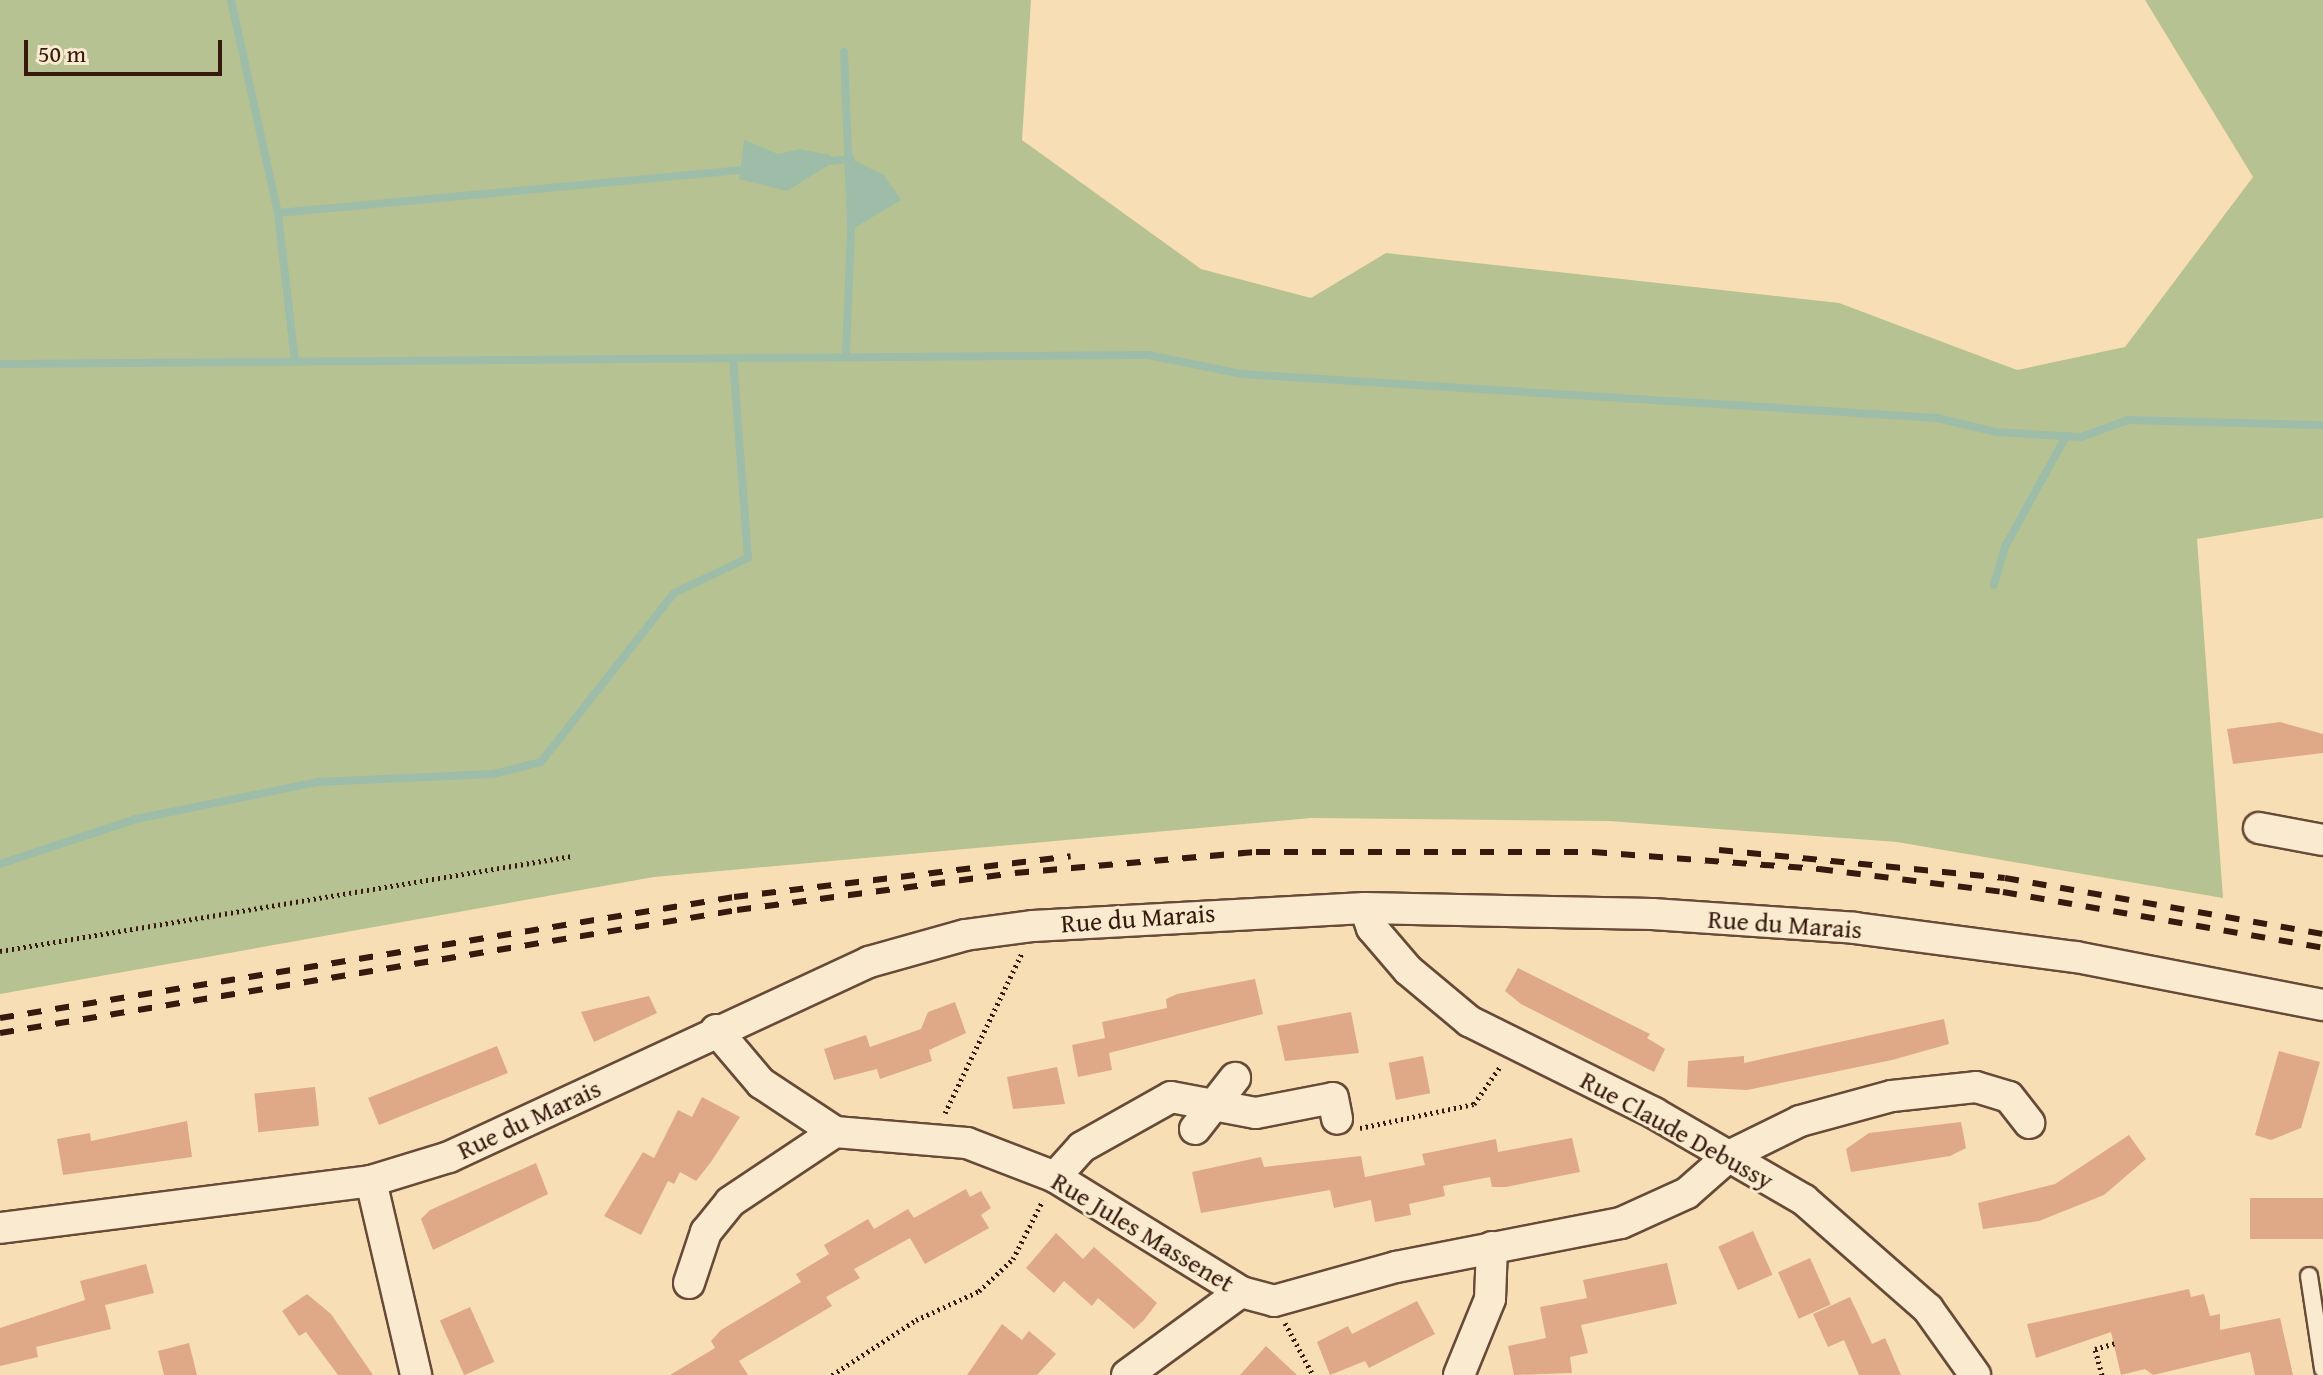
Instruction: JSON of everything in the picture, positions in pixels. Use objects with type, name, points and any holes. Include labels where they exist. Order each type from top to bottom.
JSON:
[{"type":"street","points":[[2259,828],[2323,840]]},
{"type":"street","name":"Rue du Marais","points":[[0,1228],[371,1181],[449,1157],[716,1030],[869,962],[965,935],[1033,926],[1365,908],[1652,914],[1855,928],[2076,957],[2323,1005]]},
{"type":"street","name":"Rue Claude Debussy","points":[[1365,908],[1372,928],[1408,970],[1469,1021],[1729,1156],[1873,1254],[1928,1309],[1975,1375]]},
{"type":"street","points":[[689,1283],[706,1232],[730,1202],[835,1132],[761,1083],[716,1030]]},
{"type":"street","points":[[1195,1129],[1235,1078]]},
{"type":"street","name":"Rue Jules Massenet","points":[[835,1132],[931,1134],[1055,1177],[1241,1292],[1274,1301],[1492,1247],[1621,1223],[1687,1193],[1729,1156],[1800,1121],[1892,1096],[1976,1087],[2009,1097],[2029,1123]]},
{"type":"street","points":[[1055,1177],[1082,1147],[1146,1106],[1171,1097],[1256,1113],[1333,1098],[1337,1119]]},
{"type":"street","points":[[371,1181],[416,1375]]},
{"type":"street","points":[[1459,1375],[1490,1299],[1492,1247]]},
{"type":"street","points":[[1127,1375],[1241,1292]]},
{"type":"lane","points":[[2309,1276],[2323,1369]]},
{"type":"path","points":[[0,951],[572,856]]},
{"type":"path","points":[[931,1134],[966,1079],[1033,926]]},
{"type":"path","points":[[1337,1119],[1357,1128],[1474,1104],[1517,1044]]},
{"type":"path","points":[[832,1375],[916,1320],[979,1291],[1013,1259],[1055,1177]]},
{"type":"path","points":[[1274,1301],[1313,1375]]},
{"type":"path","points":[[2102,1375],[2095,1349],[2116,1343]]},
{"type":"shaded area","points":[[0,0],[1031,0],[1022,140],[1201,269],[1311,298],[1386,253],[1839,303],[2017,370],[2125,347],[2253,177],[2145,0],[2323,0],[2323,518],[2197,539],[2223,898],[1897,842],[1609,821],[1311,818],[654,877],[0,994]]},
{"type":"shaded area","points":[[744,140],[778,154],[800,149],[830,155],[832,163],[787,191],[739,179]]},
{"type":"shaded area","points":[[851,159],[884,175],[901,200],[851,230]]},
{"type":"building","points":[[2280,722],[2323,734],[2323,753],[2233,764],[2227,729]]},
{"type":"building","points":[[1518,968],[1650,1034],[1647,1038],[1665,1049],[1654,1072],[1521,1004],[1505,991]]},
{"type":"building","points":[[1255,979],[1263,1014],[1109,1053],[1112,1070],[1078,1077],[1072,1045],[1105,1038],[1102,1022],[1167,1008],[1166,999],[1177,994]]},
{"type":"building","points":[[649,996],[657,1013],[594,1042],[581,1012]]},
{"type":"building","points":[[955,1002],[966,1033],[929,1050],[932,1061],[880,1079],[877,1069],[834,1080],[824,1049],[866,1035],[870,1047],[921,1029],[928,1012]]},
{"type":"building","points":[[1351,1012],[1359,1053],[1285,1061],[1277,1026]]},
{"type":"building","points":[[1944,1019],[1949,1044],[1892,1060],[1747,1090],[1687,1087],[1688,1061],[1744,1056],[1744,1063]]},
{"type":"building","points":[[497,1046],[508,1073],[379,1125],[368,1098]]},
{"type":"building","points":[[2279,1051],[2320,1062],[2301,1128],[2271,1140],[2255,1135]]},
{"type":"building","points":[[1423,1056],[1430,1093],[1396,1100],[1389,1063]]},
{"type":"building","points":[[1057,1067],[1065,1104],[1013,1109],[1007,1077]]},
{"type":"building","points":[[315,1087],[319,1126],[258,1132],[254,1093]]},
{"type":"building","points":[[702,1097],[740,1117],[696,1181],[680,1172],[674,1184],[668,1181],[641,1235],[604,1216],[643,1152],[654,1158],[678,1110],[692,1117]]},
{"type":"building","points":[[187,1121],[192,1157],[63,1175],[57,1139],[90,1133],[91,1141]]},
{"type":"building","points":[[1961,1122],[1966,1148],[1950,1156],[1851,1172],[1846,1149],[1869,1133]]},
{"type":"building","points":[[2129,1135],[2146,1159],[2104,1195],[2039,1221],[1983,1229],[1978,1203],[2055,1184]]},
{"type":"building","points":[[1572,1138],[1580,1172],[1506,1187],[1492,1187],[1490,1177],[1443,1186],[1445,1196],[1409,1204],[1411,1215],[1375,1222],[1371,1200],[1334,1208],[1330,1190],[1201,1213],[1192,1172],[1261,1157],[1264,1167],[1361,1156],[1365,1177],[1425,1165],[1422,1154],[1496,1139],[1498,1152]]},
{"type":"building","points":[[536,1163],[548,1194],[433,1250],[421,1219],[430,1210]]},
{"type":"building","points":[[966,1189],[970,1197],[981,1191],[991,1208],[981,1215],[989,1228],[925,1264],[910,1238],[854,1269],[860,1278],[826,1297],[832,1306],[739,1361],[748,1375],[670,1375],[715,1348],[711,1341],[721,1330],[801,1282],[796,1274],[829,1254],[824,1245],[868,1219],[874,1229],[908,1209],[914,1218]]},
{"type":"building","points":[[2250,1198],[2323,1198],[2323,1239],[2250,1239]]},
{"type":"building","points":[[1753,1231],[1773,1275],[1738,1290],[1718,1246]]},
{"type":"building","points":[[1056,1233],[1083,1259],[1094,1247],[1157,1303],[1144,1320],[1134,1329],[1098,1298],[1092,1306],[1064,1281],[1054,1293],[1026,1268]]},
{"type":"building","points":[[1810,1258],[1831,1305],[1799,1319],[1778,1272]]},
{"type":"building","points":[[1667,1263],[1677,1304],[1581,1325],[1588,1353],[1570,1357],[1572,1373],[1514,1375],[1508,1346],[1546,1338],[1540,1307],[1587,1298],[1583,1280]]},
{"type":"building","points":[[146,1264],[154,1293],[105,1305],[111,1329],[36,1347],[38,1357],[0,1366],[0,1328],[85,1300],[80,1281]]},
{"type":"building","points":[[2189,1289],[2191,1297],[2204,1294],[2210,1316],[2220,1314],[2220,1330],[2280,1318],[2293,1375],[2255,1375],[2250,1352],[2153,1375],[2145,1369],[2121,1375],[2111,1332],[2036,1358],[2027,1324]]},
{"type":"building","points":[[307,1294],[331,1314],[373,1375],[338,1375],[306,1332],[299,1336],[282,1311]]},
{"type":"building","points":[[1850,1297],[1872,1344],[1885,1338],[1901,1375],[1859,1375],[1844,1340],[1828,1347],[1813,1314]]},
{"type":"building","points":[[1417,1301],[1435,1334],[1369,1368],[1365,1361],[1330,1375],[1317,1342],[1348,1326],[1352,1334]]},
{"type":"building","points":[[470,1307],[494,1362],[464,1375],[440,1320]]},
{"type":"building","points":[[1002,1324],[1022,1340],[1029,1331],[1056,1354],[1037,1375],[967,1375]]},
{"type":"building","points":[[189,1343],[197,1375],[164,1375],[158,1351]]},
{"type":"building","points":[[1266,1346],[1297,1375],[1240,1375]]},
{"type":"waterway","points":[[231,0],[278,213],[295,362]]},
{"type":"waterway","points":[[844,52],[851,230],[846,353]]},
{"type":"waterway","points":[[820,162],[851,159]]},
{"type":"waterway","points":[[278,213],[751,169]]},
{"type":"waterway","points":[[0,364],[1148,355],[1241,374],[1937,418],[1996,432],[2081,437],[2128,420],[2323,425]]},
{"type":"waterway","points":[[0,864],[136,819],[318,782],[493,774],[541,762],[674,593],[748,558],[733,359]]},
{"type":"waterway","points":[[1994,585],[2005,547],[2066,436]]},
{"type":"railway","points":[[1719,850],[2005,878],[2323,934]]},
{"type":"railway","points":[[0,1033],[737,910],[1015,873],[1256,852],[1593,852],[1819,869],[2003,892],[2323,948]]},
{"type":"railway","points":[[0,1018],[734,897],[1071,856]]}]
